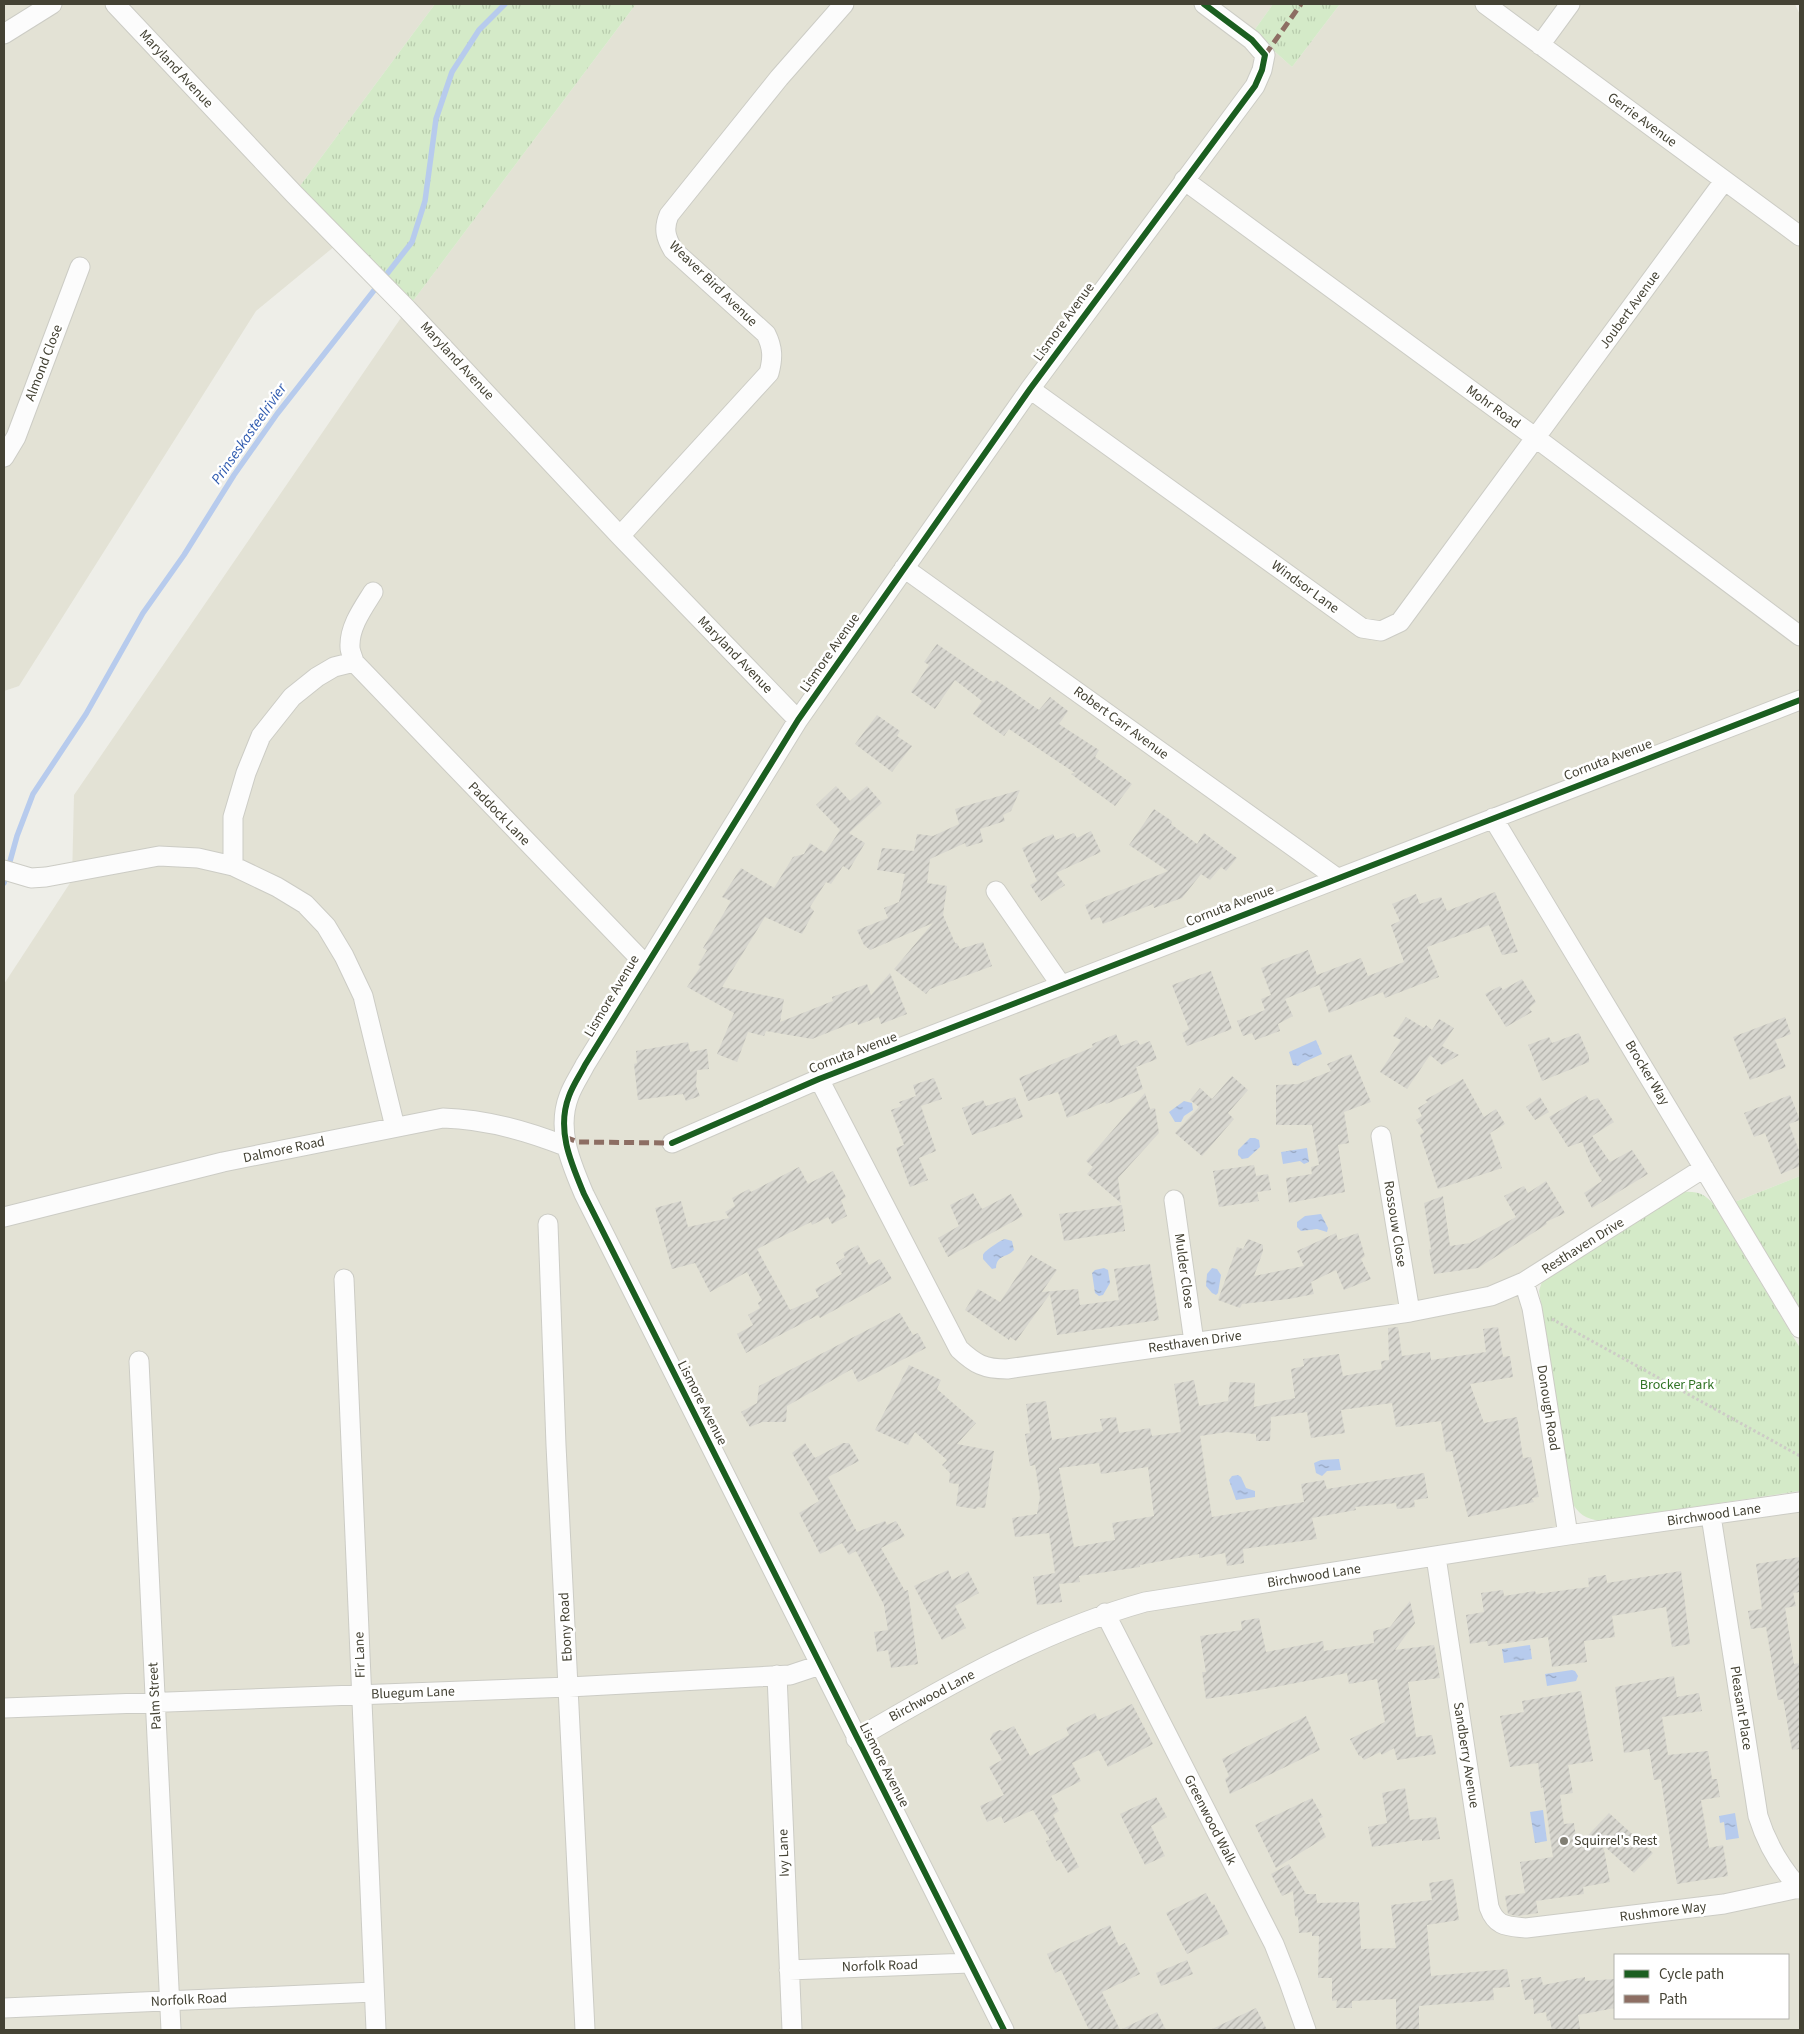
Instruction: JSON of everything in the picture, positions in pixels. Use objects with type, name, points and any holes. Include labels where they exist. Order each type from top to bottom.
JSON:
[{"type":"street","points":[[4,34],[52,4]]},
{"type":"street","name":"Maryland Avenue","points":[[115,4],[294,194],[392,293],[620,536],[798,720]]},
{"type":"street","name":"Weaver Bird Avenue","points":[[620,536],[769,373],[773,358],[771,344],[766,334],[674,250],[667,239],[665,224],[669,216],[779,78],[844,4]]},
{"type":"street","name":"Lismore Avenue","points":[[1004,2030],[584,1194],[565,1146],[566,1108],[569,1096],[585,1065],[798,720],[1030,389],[1184,180],[1256,86],[1265,55],[1252,40],[1204,4]]},
{"type":"street","name":"Gerrie Avenue","points":[[1485,4],[1800,236]]},
{"type":"street","points":[[1540,45],[1570,4]]},
{"type":"street","name":"Mohr Road","points":[[1184,180],[1536,438],[1800,636]]},
{"type":"street","name":"Joubert Avenue","points":[[1536,438],[1724,181]]},
{"type":"street","name":"Almond Close","points":[[4,457],[16,437],[80,267]]},
{"type":"street","name":"Windsor Lane","points":[[1030,389],[1362,628],[1381,631],[1400,622],[1536,438]]},
{"type":"street","name":"Robert Carr Avenue","points":[[904,568],[1338,878]]},
{"type":"street","points":[[233,866],[233,817],[246,773],[261,736],[292,697],[316,677],[334,667],[354,662],[350,648],[352,632],[361,612],[374,592]]},
{"type":"street","name":"Paddock Lane","points":[[354,662],[646,964]]},
{"type":"street","name":"Cornuta Avenue","points":[[672,1143],[819,1079],[1800,700]]},
{"type":"street","name":"Brocker Way","points":[[1493,818],[1800,1328]]},
{"type":"street","points":[[4,870],[31,878],[84,872],[159,856],[198,858],[233,866],[277,887],[305,904],[326,926],[344,956],[363,996],[395,1127]]},
{"type":"street","points":[[996,891],[1061,986]]},
{"type":"street","name":"Resthaven Drive","points":[[819,1079],[959,1349],[971,1360],[988,1369],[1007,1369],[1410,1312],[1491,1296],[1524,1282],[1580,1249],[1704,1168]]},
{"type":"street","name":"Dalmore Road","points":[[4,1217],[224,1162],[443,1118],[466,1118],[545,1138],[565,1146]]},
{"type":"street","name":"Rossouw Close","points":[[1381,1136],[1410,1312]]},
{"type":"street","name":"Mulder Close","points":[[1174,1200],[1194,1342]]},
{"type":"street","name":"Ebony Road","points":[[548,1224],[556,1445],[585,2030]]},
{"type":"street","name":"Fir Lane","points":[[344,1279],[376,2030]]},
{"type":"street","name":"Donough Road","points":[[1524,1282],[1532,1308],[1568,1535]]},
{"type":"street","name":"Palm Street","points":[[139,1361],[170,2030]]},
{"type":"street","name":"Birchwood Lane","points":[[856,1738],[932,1694],[1061,1630],[1104,1613],[1145,1602],[1568,1535],[1800,1502]]},
{"type":"street","name":"Pleasant Place","points":[[1711,1516],[1758,1816],[1771,1850],[1781,1868],[1800,1889]]},
{"type":"street","name":"Sandberry Avenue","points":[[1436,1557],[1489,1907],[1492,1917],[1497,1922],[1526,1928]]},
{"type":"street","name":"Greenwood Walk","points":[[1104,1613],[1274,1944],[1290,1982],[1306,2030]]},
{"type":"street","name":"Bluegum Lane","points":[[4,1708],[569,1687],[777,1675],[801,1672],[820,1665]]},
{"type":"street","name":"Ivy Lane","points":[[777,1675],[792,2030]]},
{"type":"street","name":"Rushmore Way","points":[[1526,1928],[1724,1904],[1800,1889]]},
{"type":"street","name":"Norfolk Road","points":[[789,1970],[970,1963]]},
{"type":"street","name":"Norfolk Road","points":[[4,2008],[374,1992]]},
{"type":"path","points":[[1532,1308],[1800,1456]]},
{"type":"shaded area","points":[[4,4],[435,4],[294,194],[341,241],[256,311],[19,686],[4,691]]},
{"type":"shaded area","points":[[636,4],[1273,4],[1253,32],[1292,67],[1340,4],[1795,4],[1800,15],[1800,1176],[1727,1205],[1704,1168],[1524,1283],[1568,1535],[1800,1502],[1800,2030],[4,2030],[4,984],[72,880],[74,795],[407,309]]},
{"type":"green space","points":[[435,4],[636,4],[407,309],[294,194]]},
{"type":"green space","points":[[1273,4],[1340,4],[1292,67],[1253,32]]},
{"type":"green space","points":[[1800,1176],[1800,1328],[1727,1205]]},
{"type":"green space","name":"Brocker Park","points":[[1683,1192],[1701,1194],[1714,1205],[1800,1348],[1800,1491],[1600,1521],[1595,1520],[1580,1513],[1571,1501],[1539,1291],[1543,1278]]},
{"type":"water","points":[[1316,1040],[1322,1054],[1298,1066],[1293,1065],[1289,1052]]},
{"type":"water","points":[[1184,1101],[1192,1103],[1193,1110],[1184,1116],[1181,1122],[1175,1122],[1169,1112]]},
{"type":"water","points":[[1250,1138],[1259,1140],[1260,1147],[1248,1158],[1242,1159],[1238,1155],[1238,1150]]},
{"type":"water","points":[[1307,1148],[1309,1162],[1304,1164],[1300,1161],[1283,1164],[1281,1152]]},
{"type":"water","points":[[1321,1214],[1328,1228],[1327,1232],[1317,1229],[1301,1231],[1297,1227],[1297,1222],[1305,1216]]},
{"type":"water","points":[[1005,1239],[1012,1241],[1014,1250],[1000,1258],[996,1268],[992,1269],[983,1259],[983,1255]]},
{"type":"water","points":[[1104,1268],[1108,1270],[1110,1283],[1103,1295],[1099,1296],[1095,1293],[1092,1273],[1095,1270]]},
{"type":"water","points":[[1212,1268],[1217,1269],[1221,1275],[1216,1295],[1206,1286],[1207,1274]]},
{"type":"water","points":[[1339,1459],[1341,1470],[1327,1471],[1322,1476],[1316,1473],[1314,1463],[1321,1460]]},
{"type":"water","points":[[1238,1475],[1241,1477],[1246,1488],[1255,1491],[1255,1497],[1236,1500],[1229,1480],[1232,1476]]},
{"type":"water","points":[[1530,1645],[1532,1659],[1504,1663],[1502,1649]]},
{"type":"water","points":[[1572,1670],[1578,1676],[1576,1681],[1547,1686],[1545,1674]]},
{"type":"water","points":[[1543,1810],[1547,1841],[1535,1843],[1530,1812]]},
{"type":"water","points":[[1735,1813],[1739,1838],[1726,1840],[1724,1822],[1720,1823],[1719,1816]]},
{"type":"building","points":[[937,644],[994,683],[996,680],[1039,710],[1050,697],[1068,711],[1059,724],[1099,750],[1095,757],[1132,784],[1115,806],[1071,774],[1075,773],[1009,729],[1004,736],[973,714],[982,701],[955,680],[935,709],[911,692],[929,665],[924,662]]},
{"type":"building","points":[[877,715],[900,731],[897,736],[912,746],[892,772],[855,744]]},
{"type":"building","points":[[836,786],[850,801],[867,786],[882,803],[849,833],[865,843],[849,870],[843,866],[831,884],[826,882],[810,907],[814,911],[802,934],[765,917],[722,987],[784,999],[780,1022],[833,1001],[832,997],[867,984],[871,995],[890,973],[907,1014],[881,1024],[879,1017],[858,1025],[857,1021],[812,1039],[766,1031],[764,1036],[748,1032],[737,1062],[717,1054],[734,1013],[687,987],[701,966],[698,965],[707,950],[703,948],[731,901],[722,897],[741,868],[774,888],[793,857],[804,854],[810,843],[825,853],[840,830],[816,805]]},
{"type":"building","points":[[1020,790],[1011,811],[1003,815],[1005,821],[980,829],[983,842],[966,847],[965,843],[930,859],[927,883],[947,886],[943,915],[955,943],[957,943],[960,949],[983,942],[992,966],[930,989],[926,994],[894,969],[933,923],[870,950],[864,945],[857,930],[888,918],[884,908],[899,902],[905,874],[877,870],[882,848],[914,851],[917,834],[933,836],[959,824],[955,809]]},
{"type":"building","points":[[1154,809],[1172,821],[1171,824],[1197,844],[1204,833],[1237,858],[1226,871],[1221,867],[1210,880],[1201,874],[1182,898],[1154,908],[1153,904],[1103,924],[1100,917],[1091,920],[1085,905],[1168,871],[1129,845]]},
{"type":"building","points":[[1091,831],[1101,852],[1056,873],[1065,885],[1041,901],[1030,885],[1037,881],[1022,848],[1053,834],[1056,840],[1074,833],[1077,838]]},
{"type":"building","points":[[1495,892],[1518,952],[1502,955],[1489,925],[1427,947],[1439,977],[1385,998],[1383,992],[1329,1013],[1319,985],[1285,999],[1293,1016],[1278,1024],[1280,1031],[1255,1040],[1252,1033],[1243,1036],[1237,1021],[1265,1010],[1261,999],[1271,995],[1261,968],[1308,950],[1317,975],[1361,958],[1368,976],[1404,962],[1391,925],[1400,921],[1392,904],[1416,894],[1420,904],[1441,897],[1447,911]]},
{"type":"building","points":[[1211,971],[1232,1029],[1187,1046],[1182,1033],[1189,1029],[1172,985]]},
{"type":"building","points":[[1522,979],[1536,1002],[1529,1008],[1532,1012],[1506,1027],[1485,994],[1500,986],[1503,990]]},
{"type":"building","points":[[1406,1017],[1424,1028],[1426,1025],[1432,1030],[1439,1019],[1454,1028],[1442,1046],[1459,1055],[1442,1065],[1430,1055],[1407,1089],[1380,1072],[1401,1040],[1393,1036]]},
{"type":"building","points":[[1785,1017],[1791,1034],[1775,1040],[1786,1067],[1750,1080],[1733,1037]]},
{"type":"building","points":[[1579,1033],[1589,1056],[1589,1062],[1542,1081],[1528,1045],[1549,1037],[1552,1043]]},
{"type":"building","points":[[1116,1034],[1121,1046],[1137,1040],[1140,1045],[1150,1041],[1157,1059],[1136,1067],[1143,1089],[1067,1118],[1058,1092],[1028,1101],[1019,1078],[1093,1047],[1092,1044]]},
{"type":"building","points":[[688,1042],[690,1052],[707,1049],[709,1069],[697,1070],[696,1086],[700,1096],[686,1101],[683,1094],[638,1100],[634,1064],[637,1063],[636,1051]]},
{"type":"building","points":[[1351,1054],[1371,1102],[1344,1112],[1349,1143],[1338,1145],[1345,1192],[1289,1203],[1286,1178],[1312,1174],[1311,1167],[1319,1165],[1312,1125],[1276,1125],[1276,1085],[1298,1084],[1331,1071],[1327,1064]]},
{"type":"building","points":[[1232,1076],[1248,1090],[1228,1113],[1234,1119],[1202,1156],[1175,1133],[1199,1107],[1190,1100],[1200,1088],[1212,1099]]},
{"type":"building","points":[[934,1078],[942,1099],[921,1106],[936,1151],[919,1158],[928,1180],[910,1187],[896,1148],[904,1145],[891,1110],[902,1106],[899,1102],[916,1096],[913,1085]]},
{"type":"building","points":[[1463,1079],[1484,1117],[1496,1109],[1505,1124],[1490,1133],[1502,1168],[1438,1189],[1420,1135],[1424,1132],[1416,1120],[1422,1116],[1418,1108],[1428,1102],[1425,1100]]},
{"type":"building","points":[[1145,1093],[1150,1109],[1155,1108],[1159,1133],[1118,1178],[1121,1203],[1087,1174],[1093,1167],[1086,1161]]},
{"type":"building","points":[[1586,1095],[1590,1101],[1598,1098],[1614,1122],[1592,1136],[1610,1162],[1632,1150],[1648,1174],[1592,1208],[1584,1193],[1602,1181],[1590,1162],[1582,1142],[1568,1147],[1549,1117]]},
{"type":"building","points":[[1790,1095],[1800,1120],[1789,1124],[1800,1153],[1800,1166],[1781,1174],[1765,1133],[1754,1137],[1744,1113]]},
{"type":"building","points":[[1015,1097],[1023,1117],[972,1135],[962,1108],[983,1100],[986,1106]]},
{"type":"building","points":[[1540,1097],[1549,1112],[1535,1120],[1526,1107]]},
{"type":"building","points":[[1254,1165],[1256,1176],[1268,1174],[1271,1190],[1257,1192],[1259,1201],[1219,1207],[1213,1171]]},
{"type":"building","points":[[799,1167],[808,1184],[833,1171],[846,1197],[841,1200],[847,1216],[832,1224],[828,1217],[812,1225],[811,1222],[757,1249],[790,1310],[819,1297],[815,1289],[842,1274],[836,1263],[845,1257],[843,1253],[858,1245],[869,1265],[880,1259],[892,1279],[820,1318],[818,1315],[746,1353],[737,1334],[753,1325],[748,1315],[760,1308],[758,1303],[762,1300],[747,1272],[710,1292],[695,1263],[672,1269],[655,1208],[681,1201],[688,1227],[729,1218],[725,1212],[735,1206],[732,1198],[749,1189],[751,1192]]},
{"type":"building","points":[[1546,1181],[1565,1213],[1546,1222],[1547,1224],[1478,1268],[1434,1274],[1429,1250],[1431,1249],[1424,1203],[1443,1196],[1450,1246],[1470,1243],[1516,1217],[1504,1196],[1524,1186],[1528,1193]]},
{"type":"building","points":[[973,1193],[982,1209],[1011,1194],[1023,1216],[948,1257],[938,1238],[959,1226],[950,1205]]},
{"type":"building","points":[[1122,1205],[1125,1231],[1064,1241],[1059,1214]]},
{"type":"building","points":[[1336,1233],[1338,1240],[1358,1233],[1365,1256],[1361,1259],[1371,1279],[1344,1290],[1336,1270],[1311,1282],[1314,1294],[1289,1299],[1242,1304],[1240,1308],[1218,1300],[1237,1247],[1243,1249],[1248,1239],[1263,1245],[1263,1251],[1254,1276],[1304,1266],[1297,1251]]},
{"type":"building","points":[[1031,1255],[1057,1270],[1042,1292],[1078,1289],[1080,1305],[1119,1300],[1114,1269],[1150,1264],[1159,1320],[1057,1335],[1050,1294],[1016,1341],[1010,1337],[1009,1340],[965,1310],[978,1289],[1000,1302]]},
{"type":"building","points":[[900,1313],[913,1335],[918,1333],[926,1348],[858,1382],[852,1369],[787,1406],[786,1422],[762,1422],[750,1427],[741,1412],[757,1403],[759,1386]]},
{"type":"building","points":[[1398,1327],[1402,1356],[1430,1352],[1431,1360],[1486,1352],[1483,1329],[1498,1327],[1503,1357],[1510,1356],[1513,1377],[1470,1384],[1484,1423],[1517,1417],[1523,1458],[1531,1457],[1539,1497],[1532,1498],[1534,1502],[1468,1517],[1452,1451],[1446,1452],[1441,1421],[1396,1427],[1392,1403],[1341,1410],[1345,1433],[1311,1438],[1307,1412],[1271,1417],[1270,1441],[1256,1441],[1256,1434],[1227,1432],[1200,1436],[1212,1517],[1304,1502],[1301,1484],[1324,1480],[1327,1489],[1424,1473],[1428,1498],[1414,1500],[1415,1507],[1397,1509],[1396,1503],[1355,1507],[1356,1510],[1312,1518],[1317,1539],[1243,1549],[1244,1563],[1227,1566],[1225,1553],[1199,1558],[1199,1554],[1140,1565],[1140,1567],[1079,1576],[1080,1582],[1059,1584],[1062,1602],[1037,1605],[1033,1577],[1055,1573],[1049,1533],[1015,1537],[1012,1518],[1037,1514],[1040,1497],[1035,1465],[1030,1466],[1025,1434],[1030,1433],[1026,1404],[1046,1401],[1052,1440],[1103,1431],[1100,1419],[1116,1417],[1119,1433],[1150,1428],[1152,1436],[1181,1432],[1174,1384],[1194,1380],[1199,1406],[1228,1401],[1230,1382],[1255,1383],[1254,1407],[1295,1398],[1291,1369],[1304,1366],[1303,1359],[1339,1354],[1343,1376],[1382,1369],[1381,1361],[1389,1360],[1388,1328]],"holes":[[[1099,1463],[1101,1474],[1148,1467],[1154,1516],[1112,1523],[1115,1540],[1074,1547],[1059,1468]]]},
{"type":"building","points":[[909,1365],[941,1380],[937,1389],[976,1423],[957,1444],[994,1451],[985,1508],[977,1507],[976,1509],[956,1506],[959,1484],[949,1483],[950,1473],[942,1465],[947,1460],[915,1432],[908,1445],[875,1430]]},
{"type":"building","points":[[805,1443],[815,1458],[843,1443],[849,1443],[859,1461],[828,1477],[857,1532],[885,1521],[887,1525],[896,1521],[905,1536],[881,1548],[905,1591],[908,1590],[918,1664],[891,1668],[888,1650],[877,1652],[874,1632],[888,1630],[884,1605],[856,1551],[849,1555],[842,1543],[820,1554],[799,1513],[819,1501],[792,1453]]},
{"type":"building","points":[[1800,1557],[1800,1592],[1793,1593],[1796,1606],[1785,1608],[1794,1664],[1800,1663],[1800,1749],[1792,1750],[1783,1699],[1778,1700],[1766,1627],[1751,1629],[1748,1611],[1762,1609],[1756,1564]]},
{"type":"building","points":[[948,1570],[952,1580],[968,1571],[979,1593],[955,1606],[966,1628],[942,1640],[914,1586]]},
{"type":"building","points":[[1681,1571],[1690,1644],[1672,1647],[1666,1607],[1612,1616],[1615,1637],[1584,1641],[1587,1662],[1552,1667],[1548,1637],[1488,1646],[1487,1641],[1470,1644],[1466,1615],[1484,1612],[1481,1593],[1503,1590],[1504,1596],[1535,1591],[1536,1594],[1589,1587],[1588,1578],[1606,1575],[1607,1583]]},
{"type":"building","points":[[1410,1601],[1415,1623],[1395,1650],[1434,1645],[1440,1678],[1408,1682],[1416,1737],[1432,1735],[1436,1754],[1397,1760],[1394,1748],[1382,1755],[1380,1752],[1364,1760],[1359,1756],[1350,1739],[1385,1722],[1377,1679],[1349,1684],[1347,1673],[1206,1699],[1202,1672],[1206,1672],[1200,1636],[1242,1630],[1241,1621],[1259,1618],[1266,1652],[1323,1641],[1324,1651],[1374,1643],[1373,1631],[1390,1627]]},
{"type":"building","points":[[1674,1676],[1677,1697],[1699,1693],[1702,1711],[1662,1717],[1668,1755],[1708,1751],[1712,1779],[1717,1779],[1720,1797],[1701,1800],[1709,1848],[1723,1845],[1728,1876],[1677,1884],[1661,1779],[1654,1780],[1649,1749],[1624,1753],[1615,1687]]},
{"type":"building","points":[[1581,1691],[1593,1761],[1568,1765],[1573,1793],[1560,1795],[1564,1824],[1574,1823],[1577,1847],[1609,1813],[1653,1853],[1634,1873],[1603,1845],[1610,1882],[1583,1887],[1584,1894],[1536,1901],[1538,1913],[1517,1916],[1508,1914],[1505,1896],[1525,1893],[1520,1862],[1553,1857],[1538,1763],[1510,1767],[1500,1716],[1524,1712],[1522,1701]]},
{"type":"building","points":[[1132,1704],[1153,1744],[1108,1767],[1099,1750],[1072,1763],[1081,1781],[1051,1796],[1059,1811],[1053,1815],[1079,1867],[1068,1873],[1060,1859],[1056,1861],[1046,1841],[1050,1840],[1033,1810],[1004,1823],[1001,1816],[987,1822],[980,1806],[1004,1795],[989,1767],[1002,1760],[990,1739],[993,1733],[1000,1730],[1004,1731],[1014,1726],[1030,1756],[1069,1735],[1066,1728],[1095,1713],[1098,1720]]},
{"type":"building","points":[[1306,1716],[1320,1750],[1230,1794],[1225,1779],[1229,1776],[1222,1759]]},
{"type":"building","points":[[1405,1788],[1410,1820],[1436,1817],[1440,1839],[1422,1841],[1422,1839],[1372,1847],[1368,1827],[1387,1823],[1382,1793]]},
{"type":"building","points":[[1156,1797],[1167,1817],[1151,1826],[1165,1856],[1145,1865],[1120,1814]]},
{"type":"building","points":[[1312,1798],[1323,1817],[1318,1819],[1326,1837],[1276,1868],[1255,1825]]},
{"type":"building","points":[[1289,1864],[1306,1894],[1316,1894],[1317,1903],[1359,1902],[1361,1949],[1396,1948],[1391,1905],[1432,1900],[1429,1883],[1453,1879],[1459,1920],[1427,1925],[1431,1976],[1507,1969],[1510,1987],[1493,1988],[1494,2000],[1419,2006],[1419,2030],[1396,2030],[1396,1999],[1352,2001],[1352,2008],[1336,2008],[1337,2000],[1332,2001],[1332,1978],[1318,1978],[1319,1936],[1312,1936],[1312,1932],[1299,1933],[1298,1917],[1295,1916],[1293,1891],[1282,1896],[1271,1874]]},
{"type":"building","points":[[1206,1893],[1212,1905],[1214,1904],[1229,1934],[1187,1954],[1166,1913]]},
{"type":"building","points":[[1110,1925],[1119,1946],[1125,1943],[1140,1974],[1102,1992],[1120,2030],[1089,2030],[1061,1970],[1055,1973],[1047,1954]]},
{"type":"building","points":[[1187,1960],[1193,1974],[1161,1986],[1156,1973]]},
{"type":"building","points":[[1541,1977],[1543,1985],[1585,1977],[1585,1981],[1614,1979],[1614,2008],[1578,2015],[1580,2030],[1552,2030],[1550,2020],[1547,2021],[1546,2012],[1534,2014],[1533,1999],[1525,2000],[1521,1980]]},
{"type":"building","points":[[1256,2008],[1267,2030],[1210,2030]]},
{"type":"building","points":[[1157,2012],[1166,2030],[1120,2030]]},
{"type":"waterway","name":"Prinseskasteelrivier","points":[[4,883],[17,836],[33,794],[86,714],[143,613],[184,555],[234,475],[277,414],[412,242],[425,201],[436,119],[452,72],[479,30],[505,4]]},
{"type":"marked path","points":[[1265,55],[1301,4]]},
{"type":"marked path","points":[[565,1137],[578,1142],[672,1143]]},
{"type":"cycle path","points":[[1004,2030],[584,1194],[567,1146],[564,1121],[565,1109],[569,1096],[585,1065],[798,720],[1030,389],[1255,86],[1262,70],[1265,55],[1252,40],[1204,4]]},
{"type":"cycle path","points":[[672,1143],[819,1079],[1800,700]]},
{"type":"place","name":"Squirrel's Rest","points":[[1564,1841]]}]
